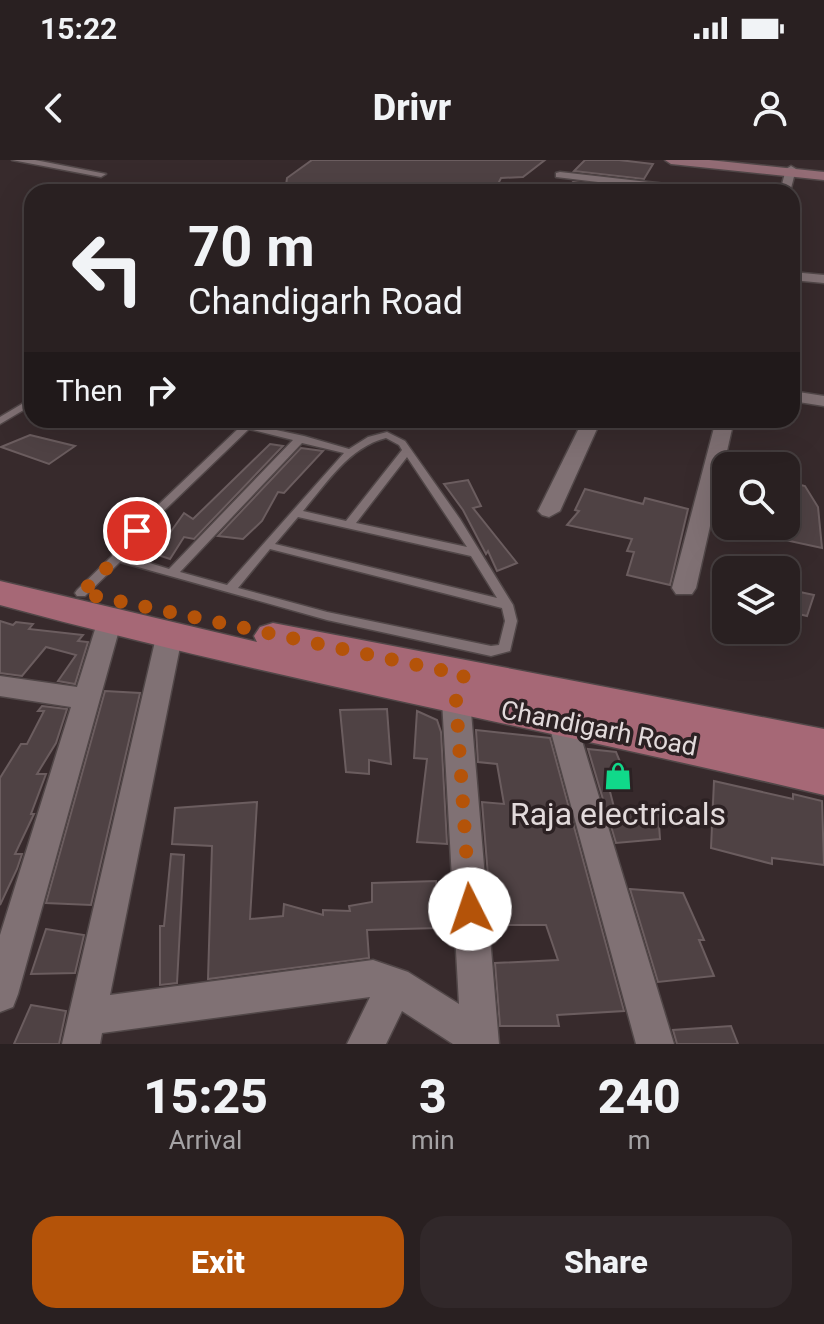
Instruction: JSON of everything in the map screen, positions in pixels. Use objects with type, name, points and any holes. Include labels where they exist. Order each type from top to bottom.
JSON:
[{"type":"main road","name":"Chandigarh Road","points":[[0,568],[81,593],[460,688],[562,721],[824,776]]},
{"type":"main road","name":"Chandigarh Road","points":[[0,593],[169,637],[824,747]]},
{"type":"street","points":[[17,160],[101,174]]},
{"type":"street","points":[[574,160],[556,179],[597,184]]},
{"type":"street","points":[[671,160],[824,174]]},
{"type":"street","points":[[787,184],[791,171]]},
{"type":"street","points":[[800,277],[824,279]]},
{"type":"street","points":[[800,397],[824,401]]},
{"type":"street","points":[[549,511],[588,428]]},
{"type":"street","points":[[684,588],[723,428]]},
{"type":"street","points":[[0,994],[109,623]]},
{"type":"street","points":[[169,637],[85,1030],[373,978],[395,985],[480,1041]]},
{"type":"street","points":[[0,686],[86,699]]},
{"type":"street","points":[[460,688],[480,1041]]},
{"type":"street","points":[[562,721],[655,1044]]},
{"type":"street","points":[[366,1044],[395,985]]},
{"type":"lane","points":[[0,421],[24,406]]},
{"type":"lane","points":[[81,593],[118,557],[119,548],[245,428]]},
{"type":"lane","points":[[267,428],[350,452]]},
{"type":"lane","points":[[118,557],[172,573],[327,616],[495,651],[503,650],[507,644],[511,621],[507,605],[476,553],[407,451],[396,438],[382,435],[350,452],[230,589]]},
{"type":"lane","points":[[172,573],[301,438]]},
{"type":"lane","points":[[349,525],[407,451]]},
{"type":"lane","points":[[295,513],[476,553]]},
{"type":"lane","points":[[267,545],[507,605]]},
{"type":"building","points":[[312,160],[545,160],[523,177],[501,178],[498,184],[286,184],[287,178]]},
{"type":"building","points":[[585,160],[653,164],[644,179],[574,171]]},
{"type":"building","points":[[30,435],[75,446],[49,464],[1,447]]},
{"type":"building","points":[[270,444],[283,446],[194,539],[184,537],[170,559],[155,554],[184,513],[193,519]]},
{"type":"building","points":[[301,448],[323,451],[284,493],[278,492],[262,521],[243,539],[218,536]]},
{"type":"building","points":[[468,480],[481,506],[473,508],[517,563],[497,571],[488,551],[486,554],[463,510],[444,484]]},
{"type":"building","points":[[800,485],[805,486],[818,507],[822,548],[785,540],[800,540]]},
{"type":"building","points":[[585,489],[643,504],[645,498],[688,509],[670,585],[627,575],[634,552],[627,551],[632,539],[567,525],[579,511],[575,510]]},
{"type":"building","points":[[800,592],[814,595],[807,616],[800,614]]},
{"type":"building","points":[[0,621],[13,625],[16,622],[33,624],[29,629],[83,635],[78,641],[88,642],[75,684],[58,681],[76,655],[46,647],[22,676],[0,673]]},
{"type":"building","points":[[105,691],[140,693],[91,905],[46,903]]},
{"type":"building","points":[[42,706],[67,709],[56,743],[37,774],[46,774],[31,814],[34,814],[15,854],[22,854],[17,869],[0,905],[0,778],[21,744],[27,744],[44,711],[38,711]]},
{"type":"building","points":[[387,709],[391,764],[369,760],[369,774],[346,772],[340,710]]},
{"type":"building","points":[[417,711],[437,720],[441,732],[447,844],[417,842],[427,759],[414,758]]},
{"type":"building","points":[[476,730],[550,738],[624,1011],[557,1015],[559,1026],[500,1026],[495,963],[558,960],[546,925],[492,925],[482,802],[504,804],[497,764],[478,762]]},
{"type":"building","points":[[588,749],[616,752],[628,781],[608,784],[616,815],[658,809],[660,839],[616,843]]},
{"type":"building","points":[[714,781],[793,799],[793,794],[822,801],[824,865],[772,858],[772,864],[711,848]]},
{"type":"building","points":[[257,802],[250,919],[283,916],[284,904],[323,915],[323,910],[350,911],[349,906],[372,902],[372,883],[436,881],[438,928],[367,930],[369,958],[208,979],[212,846],[172,844],[175,808]]},
{"type":"building","points":[[171,854],[184,855],[177,983],[160,985],[160,926],[164,926]]},
{"type":"building","points":[[630,889],[683,893],[704,940],[699,940],[714,976],[658,982]]},
{"type":"building","points":[[46,929],[84,935],[75,973],[31,974]]},
{"type":"building","points":[[31,1005],[66,1011],[59,1044],[14,1044]]},
{"type":"building","points":[[731,1026],[738,1044],[677,1044],[673,1030]]},
{"type":"place","name":"Raja electricals","points":[[618,776]]},
{"type":"route","points":[[137,531],[119,548],[118,557],[81,593],[228,627],[464,675],[456,700],[470,909]]}]
